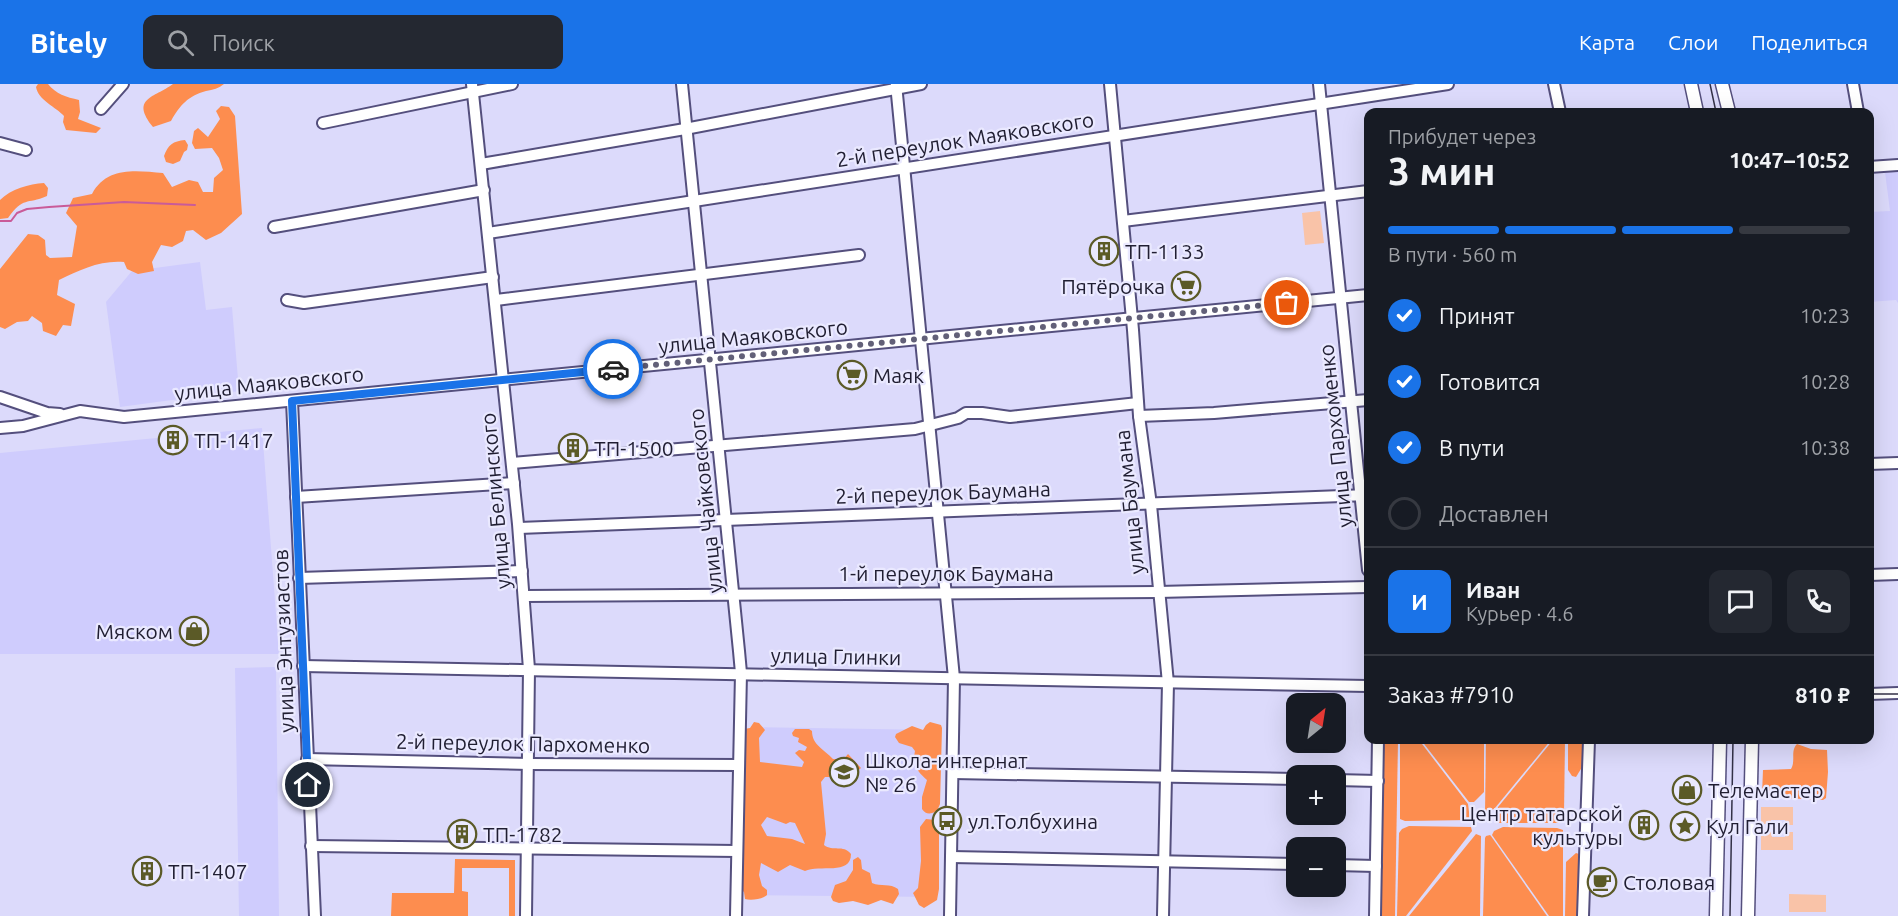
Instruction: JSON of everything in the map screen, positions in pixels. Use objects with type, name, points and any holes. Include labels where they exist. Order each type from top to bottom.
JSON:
[{"type":"main road","points":[[1691,84],[1696,108]]},
{"type":"main road","points":[[1722,84],[1728,108]]},
{"type":"main road","points":[[1716,916],[1720,744]]},
{"type":"main road","points":[[1748,916],[1752,744]]},
{"type":"street","points":[[101,109],[123,84]]},
{"type":"street","points":[[323,123],[473,88],[512,84]]},
{"type":"street","name":"улица Чайковского","points":[[682,84],[741,674],[736,916]]},
{"type":"street","points":[[481,164],[685,129],[897,86],[921,84]]},
{"type":"street","name":"улица Баумана","points":[[1110,84],[1139,416],[1168,683],[1163,916]]},
{"type":"street","name":"улица Пархоменко","points":[[1319,84],[1351,402],[1364,495]]},
{"type":"street","name":"2-й переулок Маяковского","points":[[488,233],[1448,84]]},
{"type":"street","points":[[1554,84],[1559,108]]},
{"type":"street","points":[[1853,84],[1857,108]]},
{"type":"street","points":[[897,86],[954,678],[950,916]]},
{"type":"street","name":"улица Белинского","points":[[473,88],[519,528],[529,669],[526,916]]},
{"type":"street","points":[[0,142],[26,150]]},
{"type":"street","points":[[1874,166],[1898,165]]},
{"type":"street","points":[[274,227],[484,190]]},
{"type":"street","points":[[1123,221],[1364,192]]},
{"type":"street","points":[[496,300],[859,255]]},
{"type":"street","points":[[287,300],[303,303],[493,277]]},
{"type":"street","name":"улица Маяковского","points":[[0,428],[23,426],[88,411],[124,417],[1364,295]]},
{"type":"street","points":[[0,397],[47,413],[67,415]]},
{"type":"street","points":[[1139,416],[1214,413],[1364,400]]},
{"type":"street","name":"улица Энтузиастов","points":[[292,401],[315,916]]},
{"type":"street","points":[[512,463],[720,447],[930,426],[958,418],[966,413],[1010,417],[1138,403]]},
{"type":"street","points":[[1874,464],[1898,463]]},
{"type":"street","points":[[296,497],[514,483]]},
{"type":"street","name":"2-й переулок Баумана","points":[[519,528],[1364,495]]},
{"type":"street","points":[[299,578],[522,572]]},
{"type":"street","points":[[1874,575],[1898,574]]},
{"type":"street","name":"1-й переулок Баумана","points":[[524,596],[1158,592],[1364,587]]},
{"type":"street","name":"улица Глинки","points":[[303,666],[1364,686]]},
{"type":"street","points":[[1874,694],[1898,693]]},
{"type":"street","points":[[1375,916],[1378,744]]},
{"type":"street","points":[[1583,916],[1589,744]]},
{"type":"street","name":"2-й переулок Пархоменко","points":[[307,759],[529,764],[739,765]]},
{"type":"street","points":[[953,773],[1286,779]]},
{"type":"street","points":[[1346,780],[1378,781]]},
{"type":"street","points":[[311,846],[737,852]]},
{"type":"street","points":[[951,857],[1286,864]]},
{"type":"street","points":[[1346,865],[1376,866]]},
{"type":"shaded area","points":[[38,84],[48,84],[62,95],[79,100],[78,119],[101,128],[96,133],[66,130],[63,122],[64,116],[40,96],[36,87]]},
{"type":"shaded area","points":[[173,84],[224,84],[189,98],[171,121],[153,127],[146,117],[144,104],[152,96]]},
{"type":"shaded area","points":[[221,106],[229,107],[235,116],[242,214],[221,233],[206,240],[193,230],[186,231],[183,241],[172,247],[161,245],[152,262],[154,271],[138,274],[127,269],[124,262],[115,262],[82,269],[59,280],[57,295],[75,304],[71,326],[63,325],[56,336],[43,331],[42,323],[32,316],[28,321],[17,322],[5,329],[0,327],[0,269],[28,234],[38,235],[45,240],[46,255],[50,258],[72,257],[77,226],[66,213],[73,198],[92,194],[98,185],[114,175],[133,171],[163,173],[172,187],[189,180],[198,182],[203,192],[213,192],[214,178],[223,170],[219,158],[212,148],[195,149],[192,143],[194,131],[198,128],[208,137],[220,119],[216,111]]},
{"type":"shaded area","points":[[185,140],[188,145],[187,150],[180,161],[173,164],[166,162],[164,156],[169,146],[177,141]]},
{"type":"shaded area","points":[[1898,171],[1898,303],[1896,300],[1874,302],[1874,212],[1890,211],[1885,172]]},
{"type":"shaded area","points":[[44,183],[48,188],[47,196],[22,204],[8,218],[0,219],[0,200],[4,196],[20,188]]},
{"type":"shaded area","points":[[1320,211],[1324,243],[1305,245],[1302,213]]},
{"type":"shaded area","points":[[200,262],[206,310],[232,307],[239,391],[120,407],[106,302],[132,271]]},
{"type":"shaded area","points":[[262,428],[279,654],[0,654],[0,453]]},
{"type":"shaded area","points":[[276,667],[279,916],[239,916],[235,668]]},
{"type":"shaded area","points":[[754,722],[759,723],[765,730],[759,738],[760,762],[802,767],[804,762],[795,753],[799,750],[805,751],[807,747],[798,742],[799,738],[793,736],[792,733],[795,729],[809,729],[816,743],[833,759],[843,760],[848,754],[861,768],[856,772],[825,777],[821,782],[826,834],[824,845],[848,851],[851,854],[850,861],[840,867],[805,871],[790,865],[778,872],[761,863],[759,875],[762,886],[767,890],[767,895],[760,899],[750,900],[745,899],[744,892],[739,888],[744,729],[750,728]],"holes":[[[767,817],[786,824],[795,823],[805,844],[792,839],[767,836],[761,825]]]},
{"type":"shaded area","points":[[930,722],[941,725],[942,728],[940,804],[937,811],[933,813],[922,809],[922,797],[927,780],[916,767],[915,751],[912,747],[899,743],[895,737],[896,734],[912,726],[923,730]]},
{"type":"shaded area","name":"Школа-интернат № 26","points":[[751,727],[937,730],[934,897],[749,895]]},
{"type":"shaded area","points":[[1379,744],[1398,744],[1395,916],[1377,916]]},
{"type":"shaded area","points":[[1400,744],[1422,744],[1468,804],[1470,820],[1405,821],[1400,819]]},
{"type":"shaded area","points":[[1424,744],[1484,744],[1484,792],[1474,802],[1469,802]]},
{"type":"shaded area","points":[[1486,744],[1548,744],[1495,808],[1485,813]]},
{"type":"shaded area","points":[[1550,744],[1565,744],[1562,823],[1498,823],[1496,814],[1498,807]]},
{"type":"shaded area","points":[[1568,744],[1586,744],[1584,764],[1576,777],[1572,776],[1568,770]]},
{"type":"shaded area","points":[[1797,744],[1811,749],[1827,750],[1826,798],[1823,800],[1763,797],[1763,770],[1791,769]]},
{"type":"shaded area","points":[[1761,807],[1793,807],[1793,825],[1785,825],[1785,820],[1771,820],[1771,824],[1761,824]]},
{"type":"shaded area","points":[[926,819],[935,820],[939,825],[939,889],[937,900],[924,908],[919,905],[913,893],[918,888],[921,861],[920,827]]},
{"type":"shaded area","points":[[1409,826],[1471,827],[1472,831],[1406,916],[1397,916],[1399,833]]},
{"type":"shaded area","points":[[1503,827],[1563,830],[1563,916],[1549,916],[1492,835],[1494,831]]},
{"type":"shaded area","points":[[1761,832],[1771,832],[1772,837],[1785,837],[1785,832],[1793,832],[1793,850],[1761,850]]},
{"type":"shaded area","points":[[1476,834],[1481,836],[1480,916],[1409,916]]},
{"type":"shaded area","points":[[1490,835],[1547,916],[1483,916],[1485,838]]},
{"type":"shaded area","points":[[1576,853],[1579,854],[1578,916],[1565,916],[1566,862]]},
{"type":"shaded area","points":[[858,857],[861,860],[862,869],[870,873],[872,883],[898,889],[899,894],[893,904],[881,900],[868,905],[853,901],[839,903],[833,901],[831,897],[835,885],[846,881],[853,870],[853,860]]},
{"type":"shaded area","points":[[455,859],[515,860],[515,916],[509,916],[509,868],[462,868],[462,891],[468,892],[468,916],[391,916],[392,893],[454,893]]},
{"type":"shaded area","points":[[1789,894],[1826,895],[1826,912],[1789,912]]},
{"type":"waterway","points":[[0,221],[11,221],[17,213],[27,209],[49,207],[124,202],[195,205]]},
{"type":"tram line","points":[[1710,84],[1715,108]]},
{"type":"tram line","points":[[1874,694],[1898,694]]},
{"type":"tram line","points":[[1730,916],[1733,744]]},
{"type":"way so far","points":[[613,369],[1287,303]]},
{"type":"place","name":"ТП-1133","points":[[1104,251]]},
{"type":"place","name":"Пятёрочка","points":[[1186,286]]},
{"type":"place","name":"Маяк","points":[[852,375]]},
{"type":"place","name":"ТП-1417","points":[[173,440]]},
{"type":"place","name":"ТП-1500","points":[[573,448]]},
{"type":"place","name":"Мяском","points":[[194,631]]},
{"type":"place","name":"Школа-интернат № 26","points":[[844,772]]},
{"type":"place","name":"Телемастер","points":[[1687,790]]},
{"type":"place","name":"ул.Толбухина","points":[[947,821]]},
{"type":"place","name":"Центр татарской культуры","points":[[1644,825]]},
{"type":"place","name":"Кул Гали","points":[[1685,826]]},
{"type":"place","name":"ТП-1782","points":[[462,834]]},
{"type":"place","name":"ТП-1407","points":[[147,871]]},
{"type":"place","name":"Столовая","points":[[1602,882]]},
{"type":"route","points":[[308,785],[292,401],[613,369]]}]
